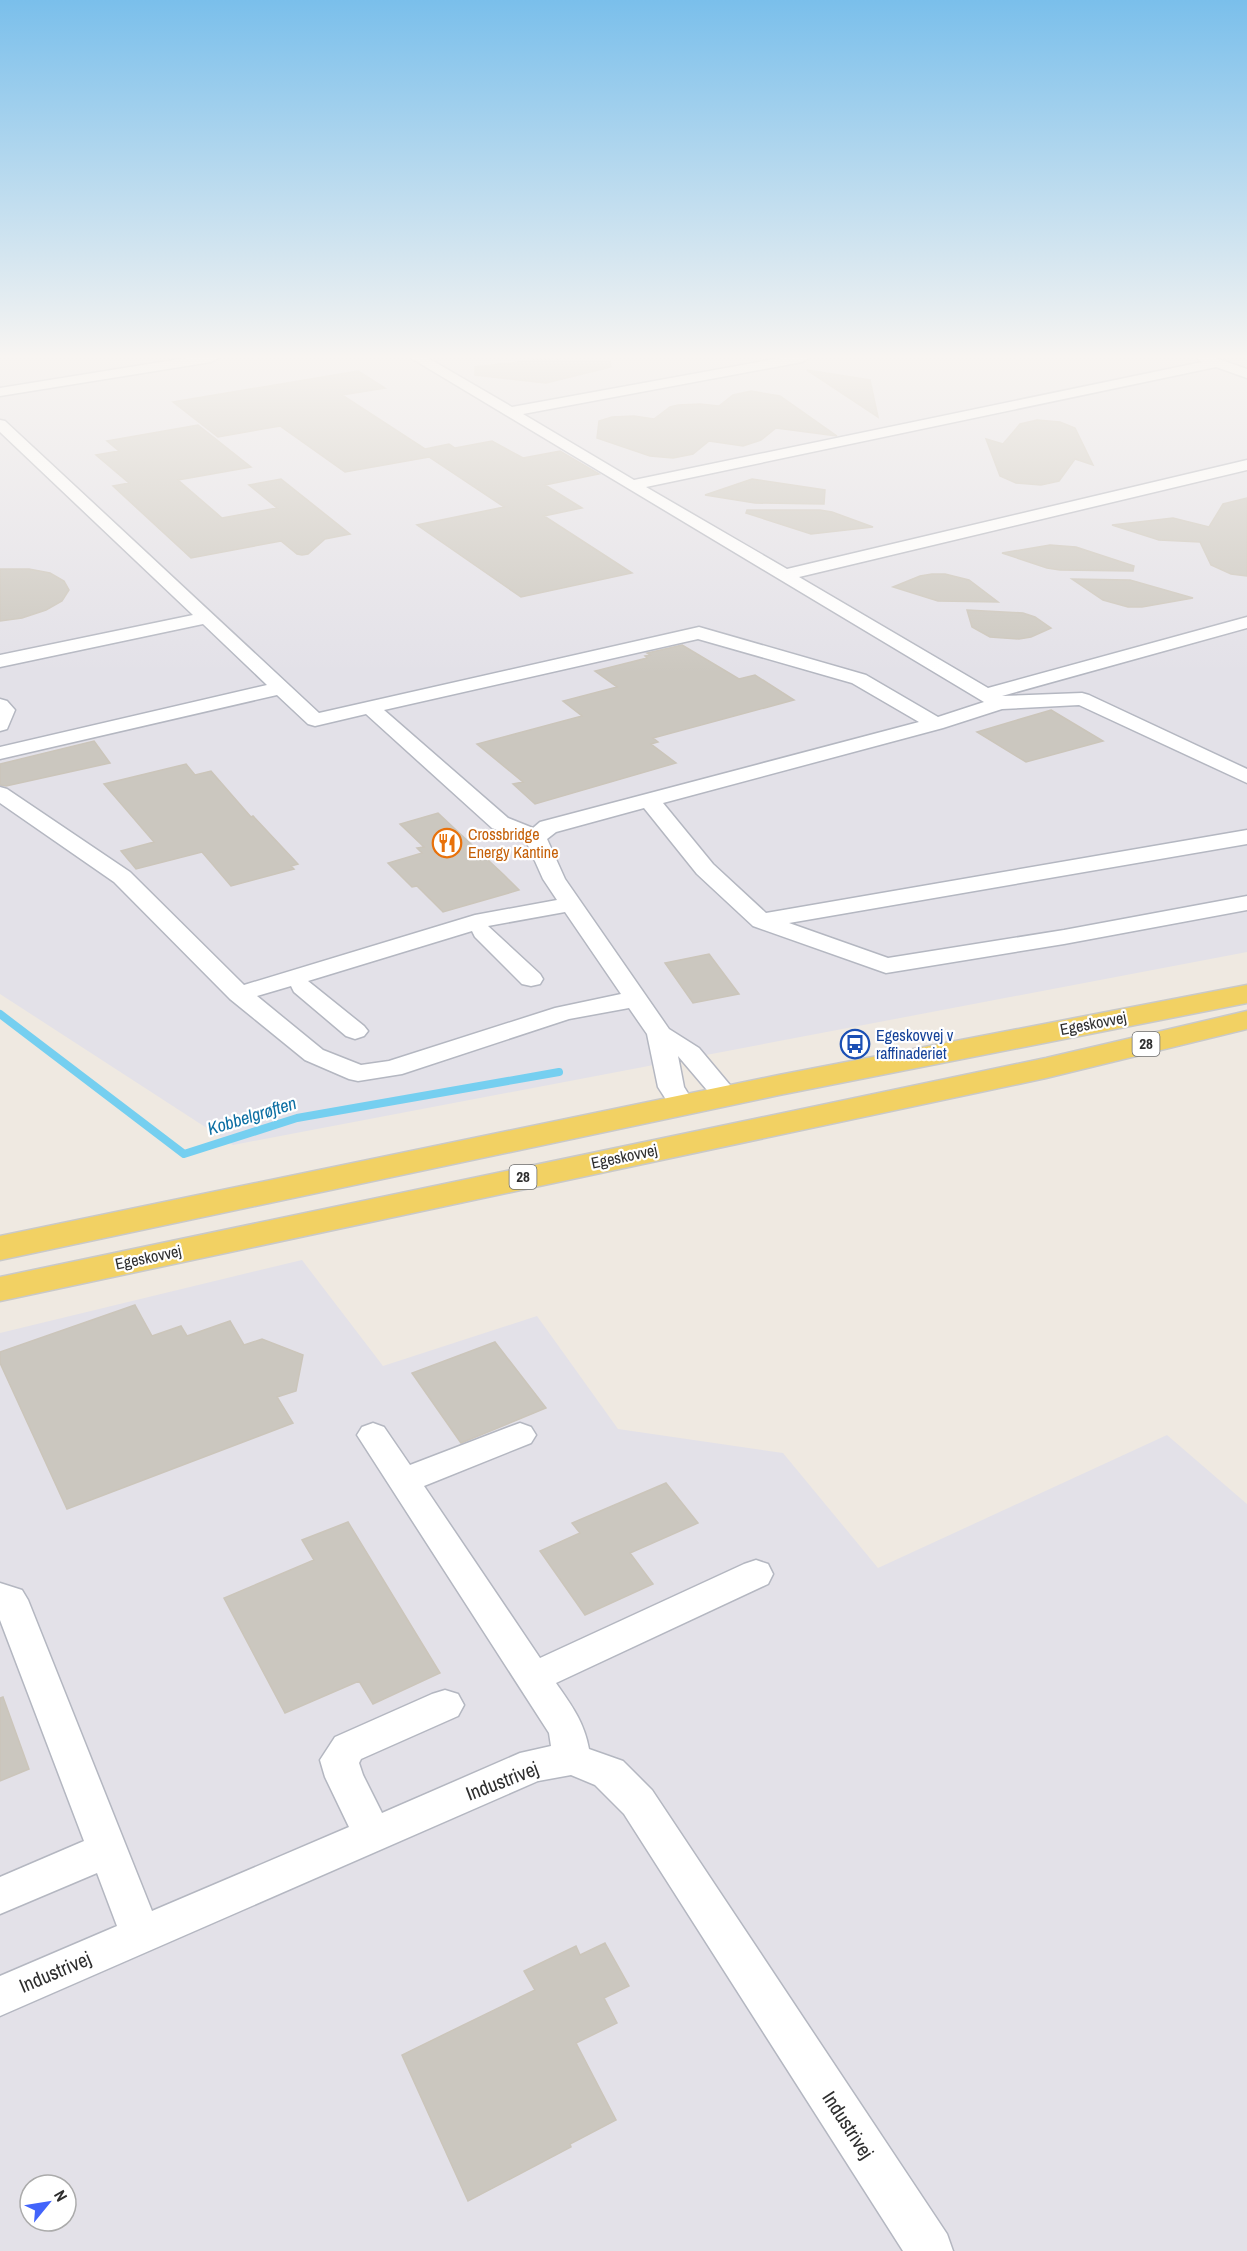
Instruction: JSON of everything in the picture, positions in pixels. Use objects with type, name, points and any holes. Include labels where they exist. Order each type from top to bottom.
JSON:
[{"type":"main road","name":"Egeskovvej","points":[[0,1248],[727,1097],[1247,994]]},
{"type":"main road","name":"Egeskovvej","points":[[0,1289],[1046,1068],[1247,1020]]},
{"type":"street","points":[[41,463],[315,720],[699,633],[859,679],[936,724]]},
{"type":"street","points":[[595,463],[993,699],[1082,699],[1247,777]]},
{"type":"street","points":[[631,485],[733,463]]},
{"type":"street","points":[[784,575],[1247,465]]},
{"type":"street","points":[[0,661],[206,618]]},
{"type":"street","points":[[370,708],[500,823],[542,832],[649,800],[936,724],[993,699],[1247,622]]},
{"type":"street","points":[[0,753],[281,688]]},
{"type":"street","points":[[0,705],[5,710],[0,725]]},
{"type":"street","points":[[0,793],[122,877],[239,994],[314,1055],[358,1073],[393,1068],[564,1013],[635,999]]},
{"type":"street","points":[[649,800],[705,869],[761,921],[886,966],[1064,937],[1247,903]]},
{"type":"street","points":[[542,832],[554,879],[635,999],[660,1034],[690,1053],[727,1097]]},
{"type":"street","points":[[761,921],[1247,837]]},
{"type":"street","points":[[239,994],[483,920],[570,904]]},
{"type":"street","points":[[483,932],[531,979]]},
{"type":"street","points":[[303,987],[355,1031]]},
{"type":"street","points":[[660,1034],[670,1087],[683,1106]]},
{"type":"street","points":[[373,1435],[567,1730],[572,1759]]},
{"type":"street","points":[[403,1482],[520,1435]]},
{"type":"street","points":[[532,1678],[756,1574]]},
{"type":"street","points":[[0,1597],[10,1600],[141,1935]]},
{"type":"street","points":[[373,1834],[344,1777],[339,1760],[348,1748],[445,1705]]},
{"type":"street","name":"Industrivej","points":[[0,1996],[534,1765],[572,1759],[609,1773],[638,1802],[930,2251]]},
{"type":"street","points":[[0,1896],[108,1849]]},
{"type":"shaded area","points":[[0,463],[1247,463],[1247,952],[233,1145],[0,994]]},
{"type":"shaded area","points":[[302,1260],[383,1366],[537,1316],[618,1429],[783,1453],[878,1568],[1167,1435],[1247,1504],[1247,2251],[0,2251],[0,1333]]},
{"type":"building","points":[[105,463],[246,463],[251,467],[178,480],[222,518],[277,508],[249,485],[281,479],[350,534],[325,539],[308,554],[302,555],[297,554],[281,541],[191,558],[113,486],[129,483]]},
{"type":"building","points":[[332,463],[395,463],[345,472]]},
{"type":"building","points":[[438,463],[580,463],[599,474],[545,485],[582,508],[544,516],[632,573],[521,597],[417,525],[504,507]]},
{"type":"building","points":[[995,463],[1072,463],[1059,481],[1041,485],[1016,483],[1000,476]]},
{"type":"building","points":[[752,479],[825,490],[824,504],[755,503],[705,495]]},
{"type":"building","points":[[1247,498],[1247,576],[1231,574],[1211,565],[1200,542],[1159,540],[1112,525],[1173,518],[1209,527],[1223,504]]},
{"type":"building","points":[[747,510],[820,510],[873,527],[811,534],[746,513]]},
{"type":"building","points":[[1050,545],[1076,547],[1134,566],[1133,571],[1060,570],[1002,553]]},
{"type":"building","points":[[0,569],[29,569],[50,573],[64,581],[69,590],[62,601],[46,610],[22,618],[0,621]]},
{"type":"building","points":[[945,574],[969,580],[998,602],[938,601],[893,587],[920,576]]},
{"type":"building","points":[[1072,579],[1130,580],[1193,598],[1142,607],[1128,607],[1103,600]]},
{"type":"building","points":[[967,610],[1023,613],[1035,617],[1051,628],[1031,637],[1019,639],[990,637],[972,627]]},
{"type":"building","points":[[682,645],[739,679],[755,675],[794,700],[653,738],[658,742],[651,744],[676,763],[535,804],[513,784],[523,782],[477,744],[582,716],[563,701],[617,687],[595,671],[647,658],[645,656],[650,655],[647,653]]},
{"type":"building","points":[[1051,710],[1103,741],[1026,762],[977,732]]},
{"type":"building","points":[[94,741],[110,763],[6,786],[0,785],[0,764]]},
{"type":"building","points":[[186,764],[195,775],[211,771],[251,817],[253,816],[298,864],[291,866],[294,869],[231,886],[202,852],[136,869],[121,851],[154,842],[104,784]]},
{"type":"building","points":[[438,813],[519,890],[443,912],[417,886],[412,887],[388,863],[422,853],[417,848],[424,847],[400,824]]},
{"type":"building","points":[[709,954],[739,994],[693,1003],[665,963]]},
{"type":"building","points":[[135,1305],[152,1336],[181,1326],[187,1336],[230,1321],[244,1345],[262,1339],[303,1355],[296,1391],[277,1397],[293,1423],[67,1509],[0,1363],[0,1352]]},
{"type":"building","points":[[495,1342],[546,1408],[461,1443],[412,1373]]},
{"type":"building","points":[[666,1483],[698,1523],[630,1553],[653,1584],[585,1615],[540,1551],[580,1533],[572,1523]]},
{"type":"building","points":[[348,1522],[440,1673],[373,1704],[359,1681],[285,1713],[224,1598],[314,1560],[302,1540]]},
{"type":"building","points":[[3,1697],[29,1769],[0,1781],[0,1698]]},
{"type":"building","points":[[605,1943],[629,1986],[604,1998],[617,2023],[576,2043],[616,2120],[570,2144],[571,2147],[468,2201],[402,2055],[535,1990],[524,1971],[576,1946],[580,1955]]},
{"type":"waterway","name":"Kobbelgrøften","points":[[0,1014],[184,1154],[297,1118],[559,1072]]},
{"type":"place","name":"Crossbridge Energy Kantine","points":[[447,843]]},
{"type":"place","name":"Egeskovvej v raffinaderiet","points":[[855,1044]]}]
